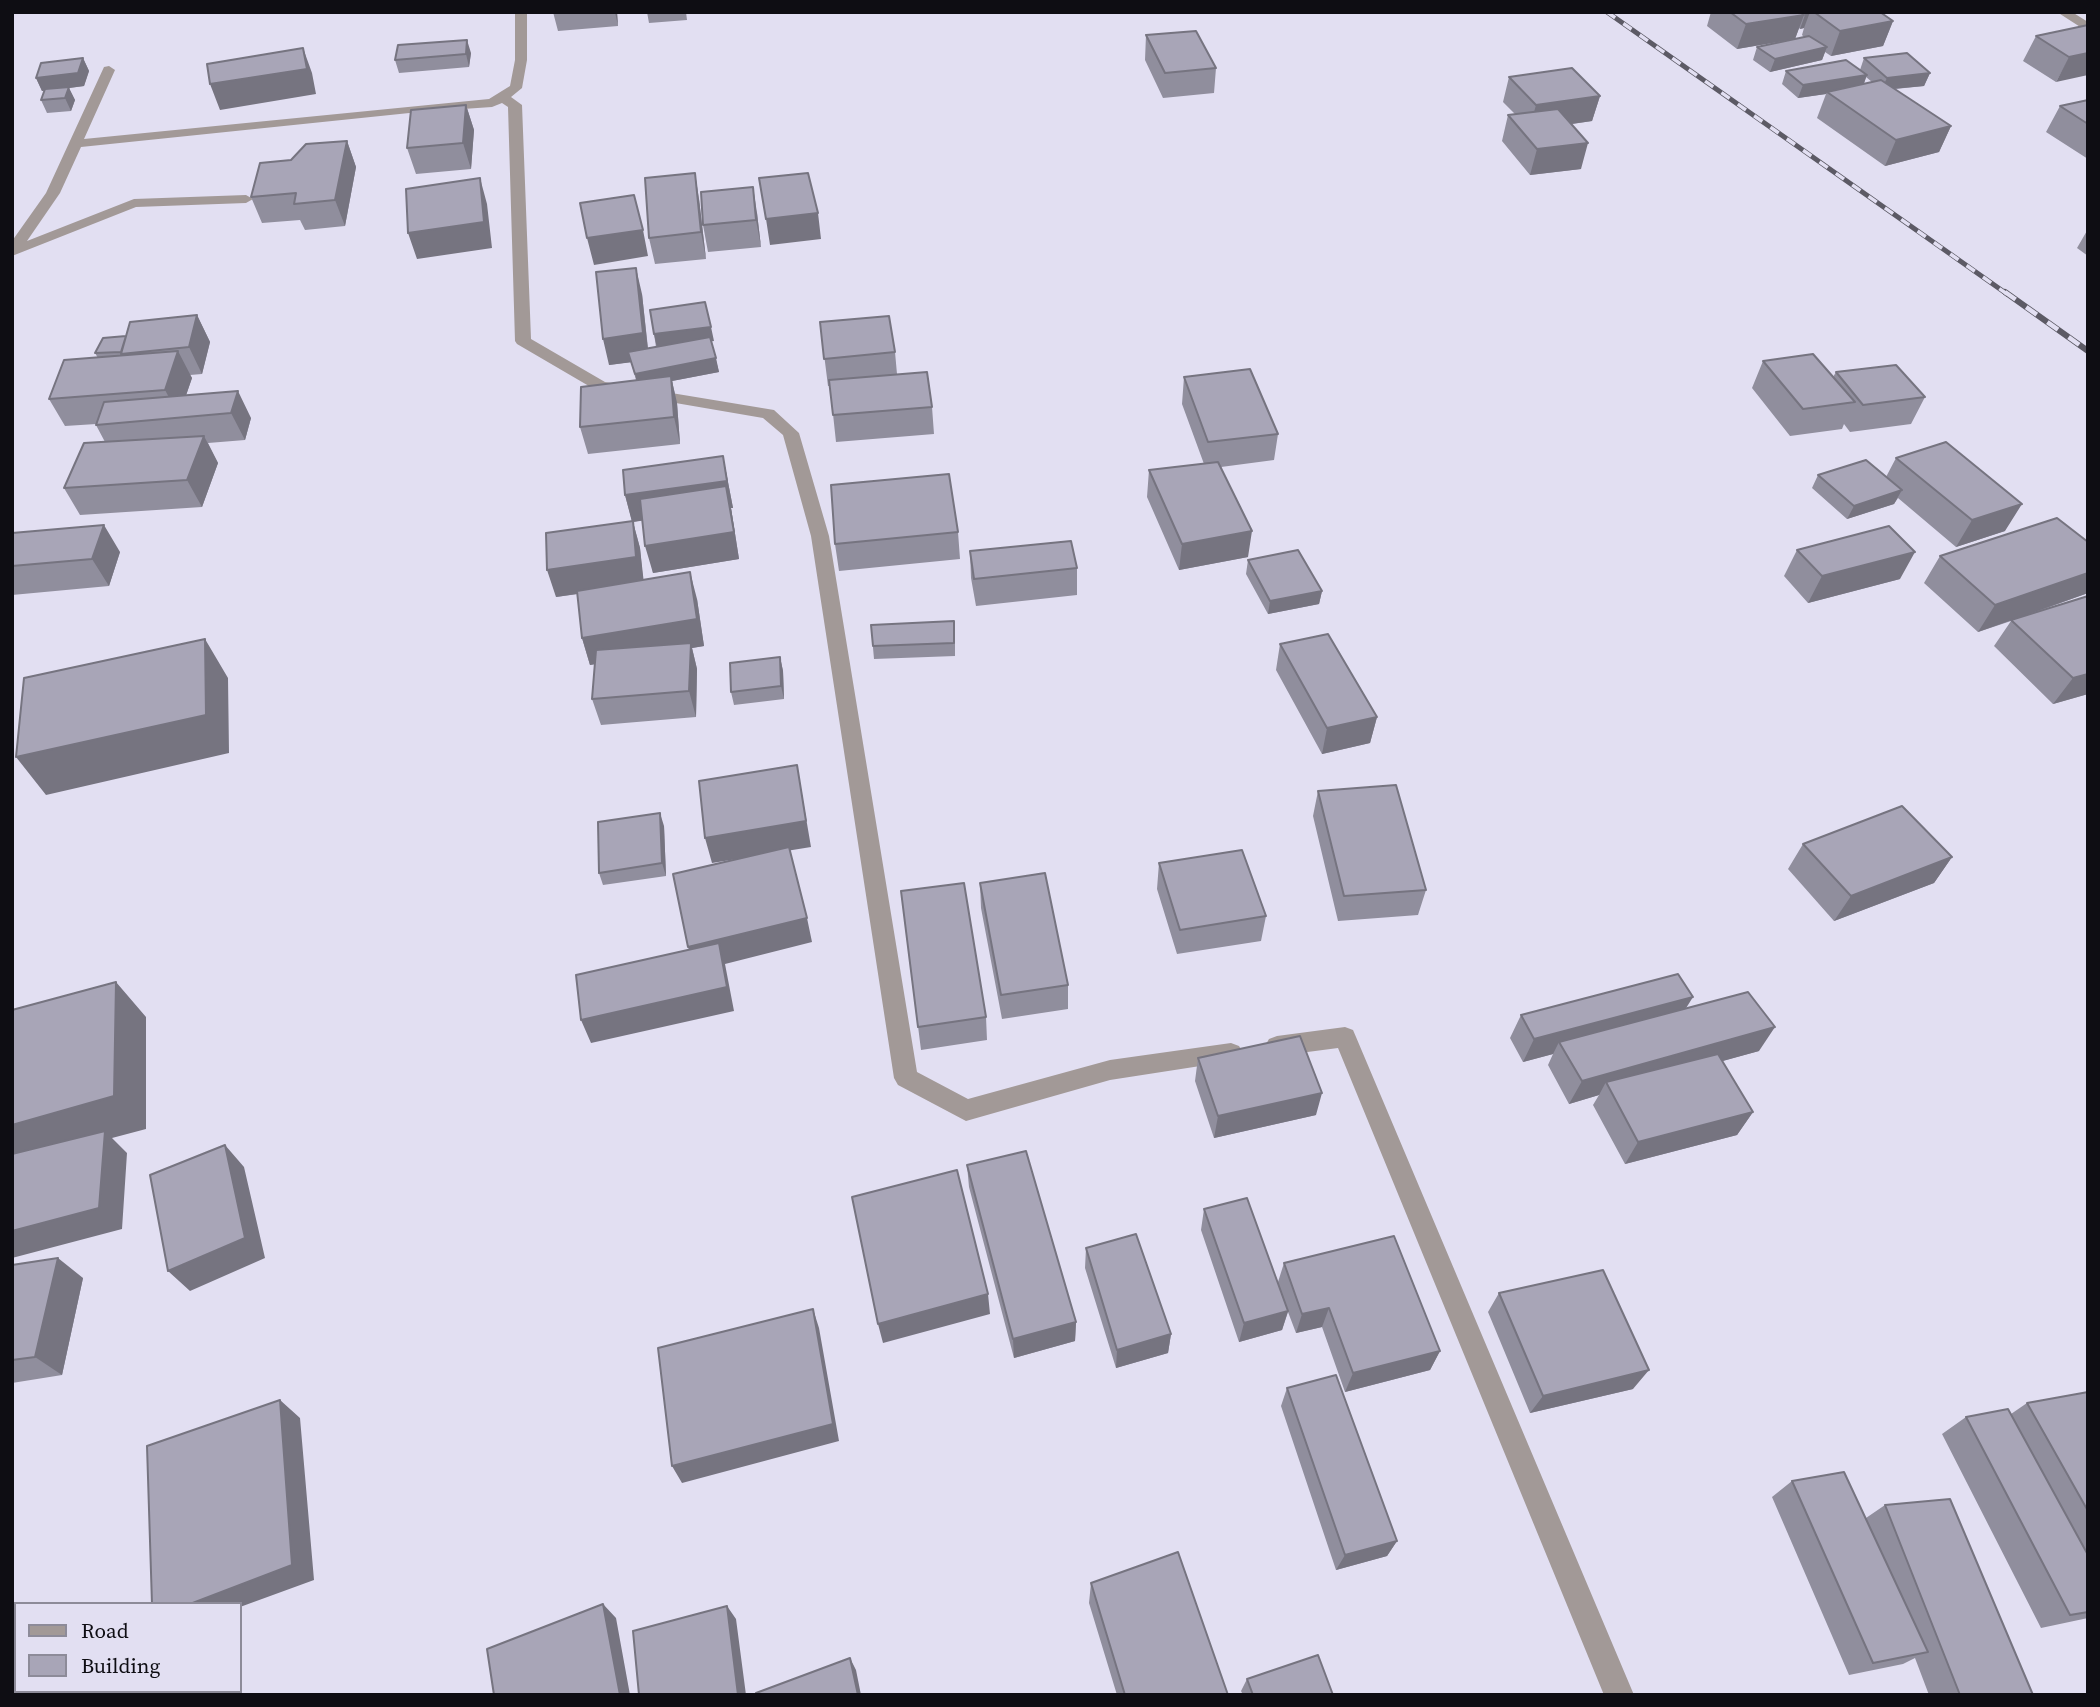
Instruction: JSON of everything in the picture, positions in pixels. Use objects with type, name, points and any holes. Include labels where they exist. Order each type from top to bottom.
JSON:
[{"type":"street","points":[[75,144],[492,103],[516,88],[521,60],[521,12]]},
{"type":"street","points":[[2063,12],[2088,28]]},
{"type":"street","points":[[13,252],[52,193],[109,70]]},
{"type":"street","points":[[501,97],[515,105],[523,341],[600,386],[768,414],[791,433],[820,536],[906,1078],[966,1110],[1111,1070],[1345,1037],[1619,1695]]},
{"type":"street","points":[[13,252],[134,203],[246,199]]},
{"type":"building","points":[[1730,12],[1800,12],[1804,15],[1746,24]]},
{"type":"building","points":[[1814,12],[1880,12],[1893,21],[1840,31]]},
{"type":"building","points":[[2088,25],[2088,53],[2069,57],[2036,36]]},
{"type":"building","points":[[1196,31],[1216,68],[1165,73],[1146,35]]},
{"type":"building","points":[[1809,36],[1827,47],[1775,59],[1757,47]]},
{"type":"building","points":[[467,40],[466,54],[395,60],[398,45]]},
{"type":"building","points":[[303,48],[307,69],[210,84],[207,64]]},
{"type":"building","points":[[1907,53],[1930,73],[1887,78],[1864,58]]},
{"type":"building","points":[[83,58],[78,73],[36,78],[41,63]]},
{"type":"building","points":[[1846,60],[1867,75],[1803,85],[1786,71]]},
{"type":"building","points":[[1572,68],[1600,96],[1536,105],[1509,77]]},
{"type":"building","points":[[1881,80],[1951,126],[1896,140],[1827,92]]},
{"type":"building","points":[[69,87],[65,98],[41,100],[45,89]]},
{"type":"building","points":[[2088,100],[2088,124],[2060,106]]},
{"type":"building","points":[[466,105],[463,143],[407,148],[411,110]]},
{"type":"building","points":[[1558,109],[1588,143],[1537,149],[1508,115]]},
{"type":"building","points":[[347,141],[335,200],[294,204],[296,193],[251,197],[260,163],[291,160],[306,144]]},
{"type":"building","points":[[695,173],[701,232],[649,238],[645,178]]},
{"type":"building","points":[[808,173],[818,213],[766,219],[759,178]]},
{"type":"building","points":[[480,178],[484,222],[408,233],[406,189]]},
{"type":"building","points":[[753,187],[756,220],[703,225],[701,192]]},
{"type":"building","points":[[634,195],[643,230],[587,238],[580,203]]},
{"type":"building","points":[[636,268],[643,333],[603,339],[596,272]]},
{"type":"building","points":[[705,302],[711,327],[654,334],[650,310]]},
{"type":"building","points":[[197,315],[189,347],[121,354],[130,322]]},
{"type":"building","points":[[889,316],[895,352],[824,359],[820,322]]},
{"type":"building","points":[[126,336],[121,352],[95,353],[103,338]]},
{"type":"building","points":[[710,337],[716,358],[635,374],[628,352]]},
{"type":"building","points":[[178,351],[165,390],[49,399],[64,360]]},
{"type":"building","points":[[1813,354],[1855,402],[1803,409],[1763,361]]},
{"type":"building","points":[[1896,365],[1925,397],[1863,405],[1836,372]]},
{"type":"building","points":[[1250,369],[1278,434],[1208,442],[1184,377]]},
{"type":"building","points":[[927,372],[932,407],[833,415],[829,380]]},
{"type":"building","points":[[671,376],[674,417],[580,427],[581,387]]},
{"type":"building","points":[[238,391],[231,413],[96,425],[104,402]]},
{"type":"building","points":[[204,436],[187,480],[64,488],[84,443]]},
{"type":"building","points":[[1946,442],[2022,504],[1972,520],[1896,458]]},
{"type":"building","points":[[723,456],[727,481],[625,495],[623,470]]},
{"type":"building","points":[[1866,460],[1902,490],[1854,506],[1818,475]]},
{"type":"building","points":[[1218,462],[1252,531],[1182,544],[1149,470]]},
{"type":"building","points":[[949,474],[958,532],[835,544],[831,485]]},
{"type":"building","points":[[726,486],[734,532],[645,546],[640,499]]},
{"type":"building","points":[[2057,518],[2088,542],[2088,573],[1995,605],[1940,556]]},
{"type":"building","points":[[633,521],[636,557],[547,570],[546,533]]},
{"type":"building","points":[[104,525],[92,559],[12,566],[12,533]]},
{"type":"building","points":[[1889,526],[1915,552],[1822,576],[1797,550]]},
{"type":"building","points":[[1071,541],[1077,568],[974,579],[970,551]]},
{"type":"building","points":[[1298,550],[1322,591],[1270,601],[1248,560]]},
{"type":"building","points":[[690,572],[697,619],[582,638],[577,591]]},
{"type":"building","points":[[2088,596],[2088,674],[2073,678],[2011,620]]},
{"type":"building","points":[[954,621],[954,643],[873,646],[871,625]]},
{"type":"building","points":[[1328,634],[1377,717],[1327,728],[1280,644]]},
{"type":"building","points":[[205,639],[206,715],[16,757],[24,678]]},
{"type":"building","points":[[691,643],[689,691],[592,699],[596,650]]},
{"type":"building","points":[[780,657],[781,686],[731,692],[730,663]]},
{"type":"building","points":[[797,765],[806,821],[705,838],[699,781]]},
{"type":"building","points":[[1396,785],[1426,890],[1344,896],[1318,791]]},
{"type":"building","points":[[1902,806],[1952,857],[1851,896],[1803,844]]},
{"type":"building","points":[[660,813],[662,863],[599,873],[598,822]]},
{"type":"building","points":[[789,847],[807,918],[688,947],[673,874]]},
{"type":"building","points":[[1242,850],[1266,916],[1180,930],[1159,863]]},
{"type":"building","points":[[1045,873],[1068,985],[1001,995],[980,883]]},
{"type":"building","points":[[964,883],[986,1017],[918,1027],[901,891]]},
{"type":"building","points":[[719,943],[727,987],[581,1020],[576,975]]},
{"type":"building","points":[[1678,974],[1693,997],[1534,1039],[1521,1015]]},
{"type":"building","points":[[116,982],[114,1096],[12,1125],[12,1010]]},
{"type":"building","points":[[1748,992],[1775,1027],[1582,1081],[1559,1042]]},
{"type":"building","points":[[1300,1036],[1322,1093],[1218,1116],[1198,1058]]},
{"type":"building","points":[[1718,1054],[1753,1112],[1638,1142],[1606,1082]]},
{"type":"building","points":[[105,1131],[99,1208],[12,1231],[12,1154]]},
{"type":"building","points":[[225,1145],[245,1238],[168,1271],[150,1175]]},
{"type":"building","points":[[1026,1151],[1076,1322],[1013,1339],[967,1165]]},
{"type":"building","points":[[957,1170],[988,1294],[878,1324],[852,1197]]},
{"type":"building","points":[[1247,1198],[1288,1311],[1244,1323],[1204,1209]]},
{"type":"building","points":[[1136,1234],[1171,1334],[1117,1350],[1086,1248]]},
{"type":"building","points":[[1394,1236],[1440,1351],[1353,1373],[1329,1308],[1302,1314],[1284,1263]]},
{"type":"building","points":[[58,1258],[35,1357],[12,1360],[12,1265]]},
{"type":"building","points":[[1603,1270],[1649,1370],[1543,1396],[1499,1293]]},
{"type":"building","points":[[813,1309],[833,1424],[672,1466],[658,1348]]},
{"type":"building","points":[[1336,1375],[1397,1541],[1345,1555],[1287,1388]]},
{"type":"building","points":[[2088,1392],[2088,1511],[2027,1403]]},
{"type":"building","points":[[280,1400],[292,1565],[195,1602],[152,1602],[147,1446]]},
{"type":"building","points":[[2008,1409],[2088,1555],[2088,1612],[2070,1615],[1966,1417]]},
{"type":"building","points":[[1844,1472],[1928,1652],[1873,1663],[1792,1481]]},
{"type":"building","points":[[1950,1499],[2033,1695],[1960,1695],[1885,1505]]},
{"type":"building","points":[[1178,1552],[1228,1695],[1125,1695],[1091,1583]]},
{"type":"building","points":[[603,1604],[620,1695],[494,1695],[487,1649]]},
{"type":"building","points":[[727,1606],[738,1695],[639,1695],[633,1631]]},
{"type":"building","points":[[1318,1655],[1333,1695],[1253,1695],[1247,1679]]},
{"type":"building","points":[[850,1658],[858,1695],[756,1695],[756,1693]]},
{"type":"railway","points":[[1607,12],[2007,294]]},
{"type":"railway","points":[[2005,292],[2088,351]]}]
